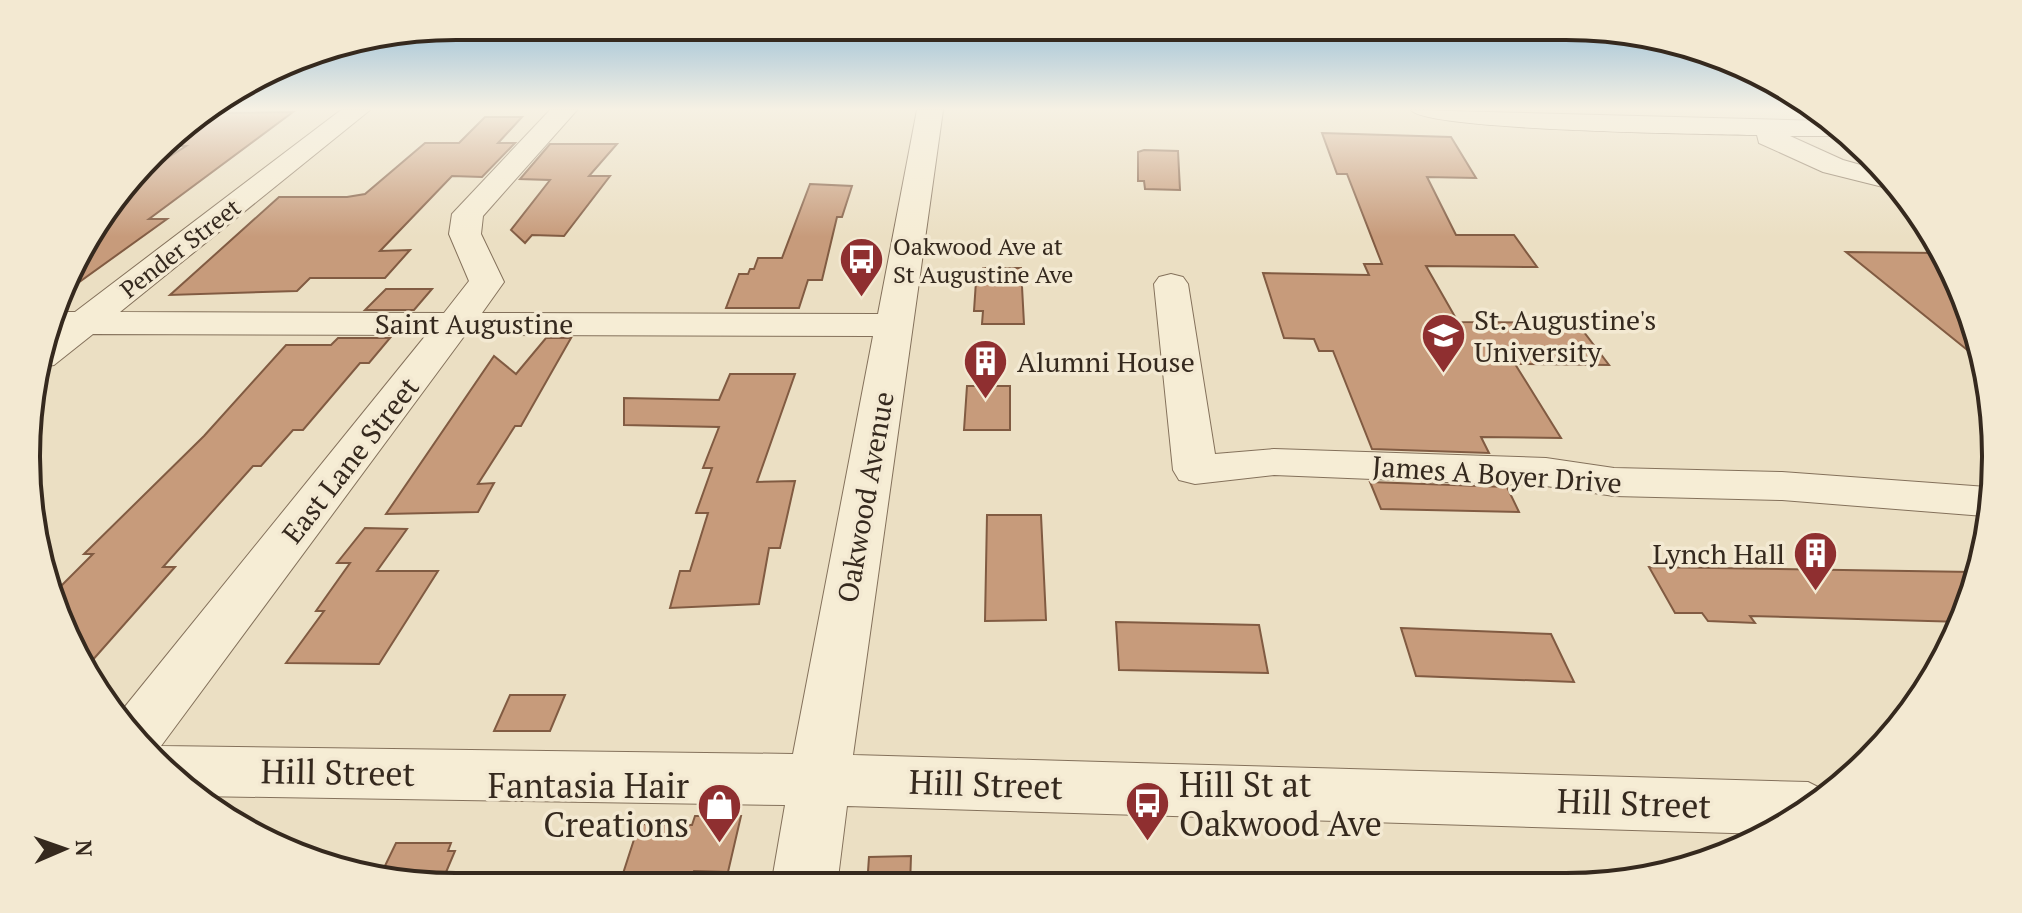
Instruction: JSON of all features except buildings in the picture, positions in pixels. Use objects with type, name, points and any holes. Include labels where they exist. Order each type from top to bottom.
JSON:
[{"type":"street","name":"Pender Street","points":[[69,323],[299,153]]},
{"type":"street","name":"East Lane Street","points":[[141,729],[487,282],[485,265],[464,241],[461,231],[468,214],[525,153]]},
{"type":"street","name":"Oakwood Avenue","points":[[806,873],[923,153]]},
{"type":"street","points":[[1813,153],[1833,166],[1875,178]]},
{"type":"street","name":"James A Boyer Drive","points":[[1171,284],[1195,470],[1274,462],[1546,472],[1614,482],[1782,486],[1979,501]]},
{"type":"street","name":"Saint Augustine","points":[[69,323],[894,325]]},
{"type":"street","name":"Hill Street","points":[[182,770],[819,780],[1788,808]]},
{"type":"place","name":"Oakwood Ave at St Augustine Ave","points":[[862,299]]},
{"type":"place","name":"St. Augustine's University","points":[[1443,374]]},
{"type":"place","name":"Alumni House","points":[[986,400]]},
{"type":"place","name":"Lynch Hall","points":[[1816,592]]},
{"type":"place","name":"Hill St at Oakwood Ave","points":[[1148,843]]},
{"type":"place","name":"Fantasia Hair Creations","points":[[720,844]]}]
